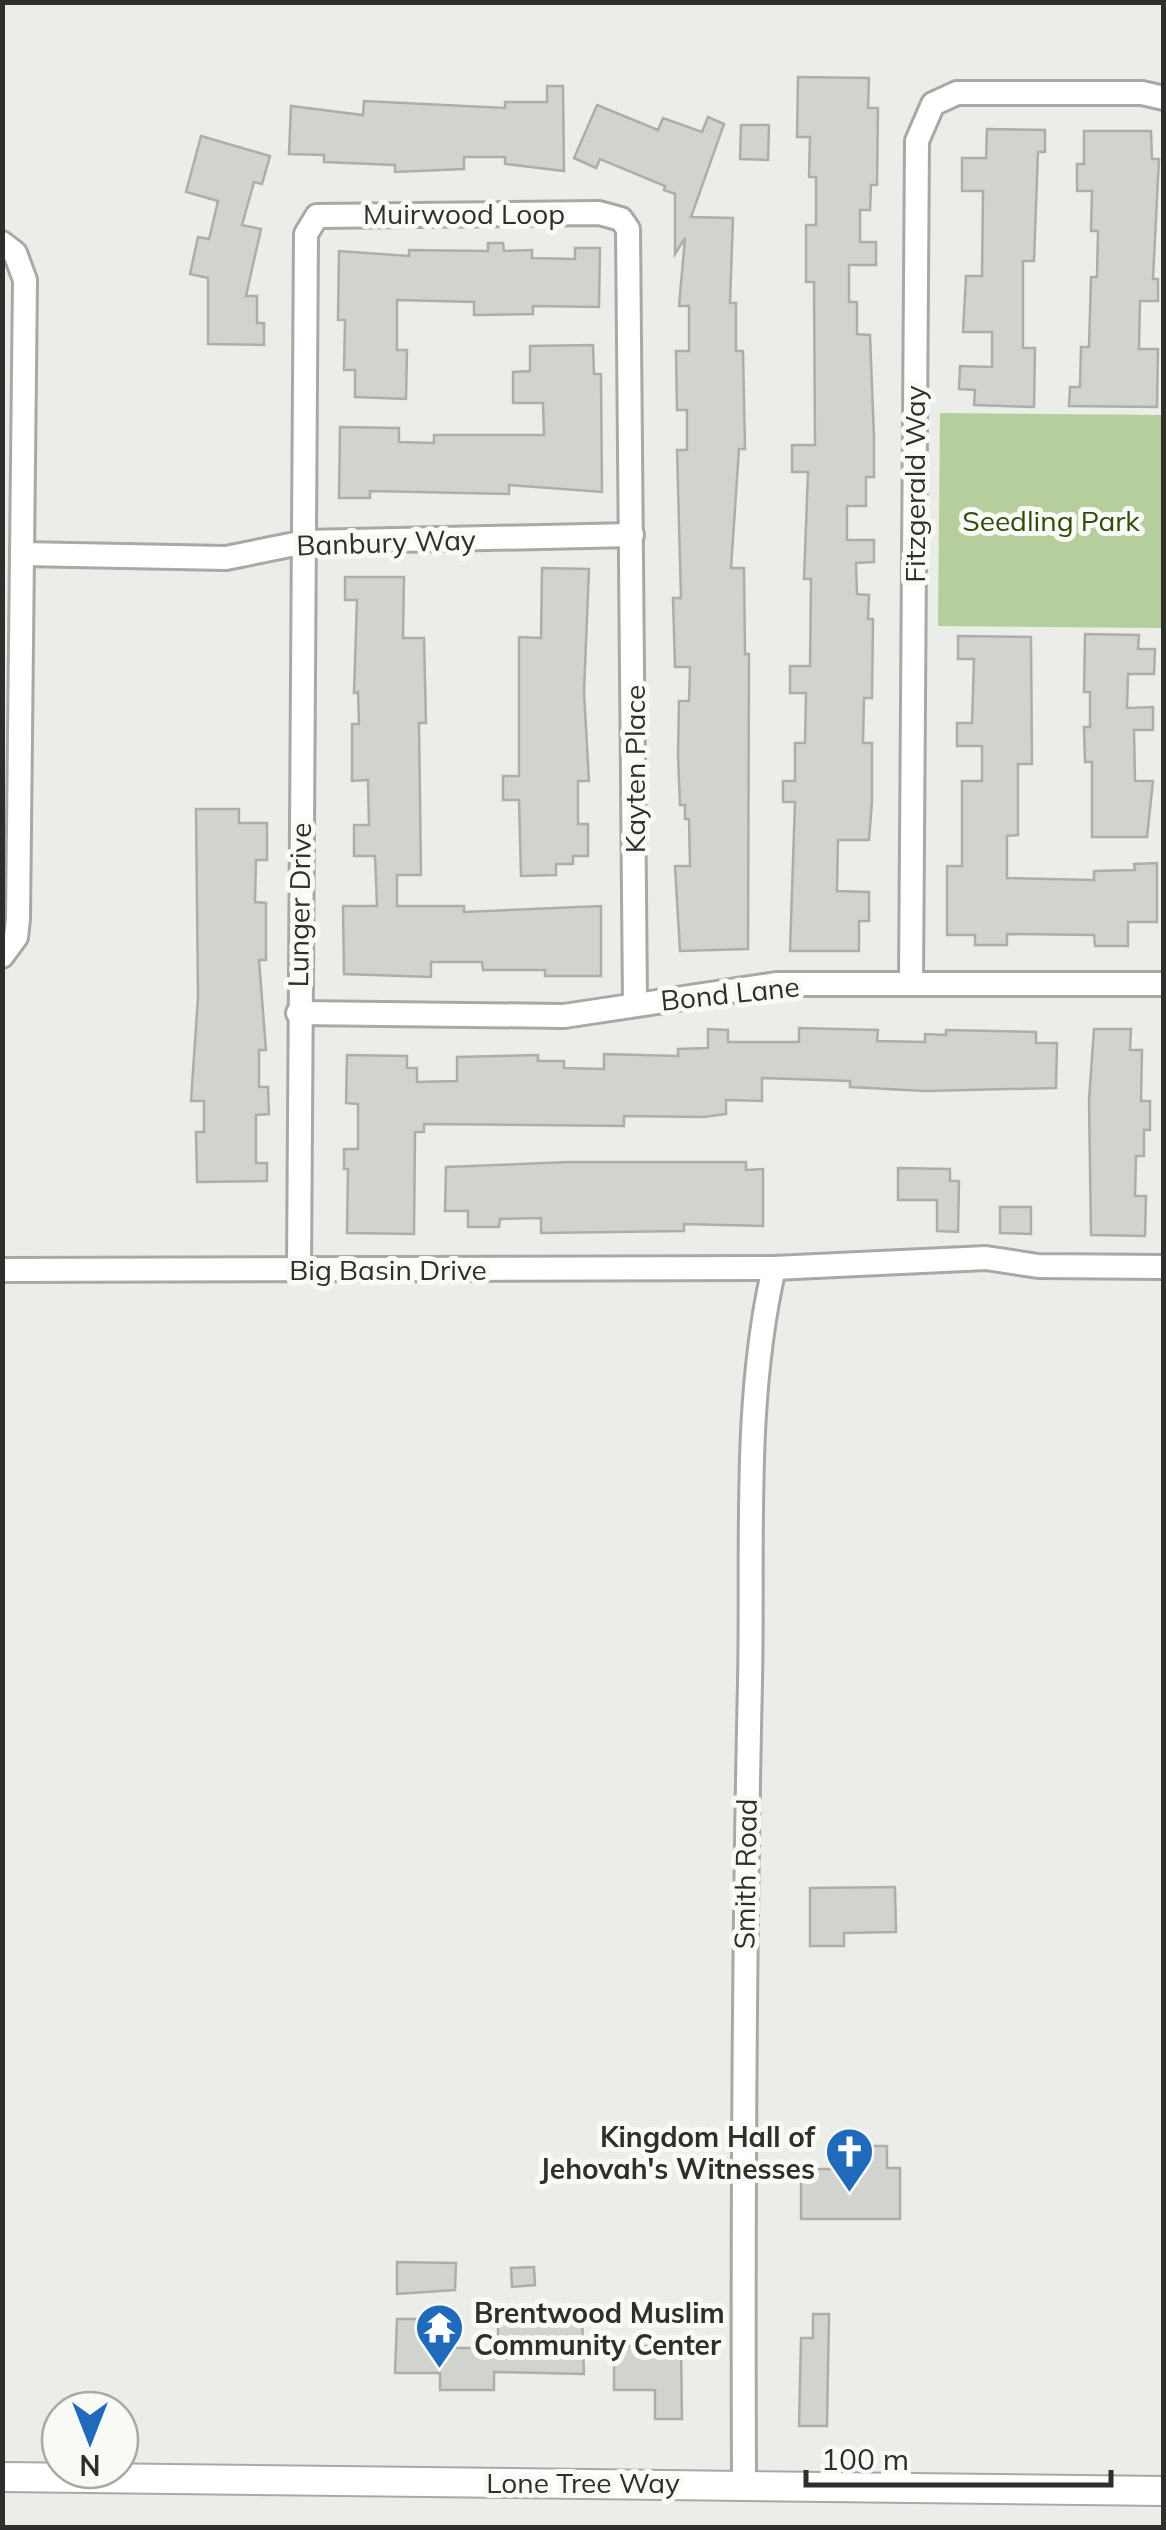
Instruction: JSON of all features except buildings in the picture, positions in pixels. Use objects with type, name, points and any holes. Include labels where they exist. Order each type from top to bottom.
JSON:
[{"type":"main road","name":"Lone Tree Way","points":[[2,2477],[1164,2490]]},
{"type":"street","name":"Fitzgerald Way","points":[[911,982],[917,141],[933,104],[956,93],[1142,93],[1164,98]]},
{"type":"street","name":"Muirwood Loop","points":[[305,542],[306,234],[310,224],[325,213],[599,213],[621,219],[628,229],[632,535]]},
{"type":"street","points":[[2,956],[16,938],[18,919],[22,554],[24,280],[9,248]]},
{"type":"street","name":"Banbury Way","points":[[22,554],[226,558],[305,542],[632,535]]},
{"type":"street","name":"Kayten Place","points":[[632,535],[635,1003]]},
{"type":"street","name":"Lunger Drive","points":[[299,1269],[298,1014],[305,542]]},
{"type":"street","name":"Bond Lane","points":[[298,1014],[564,1016],[777,984],[1164,984]]},
{"type":"street","name":"Big Basin Drive","points":[[2,1270],[774,1268],[986,1258],[1038,1266],[1164,1267]]},
{"type":"street","name":"Smith Road","points":[[744,2483],[748,2070],[743,1975],[752,1506],[760,1328],[774,1268]]},
{"type":"green space","name":"Seedling Park","points":[[940,413],[1163,415],[1163,628],[938,626]]},
{"type":"place","name":"Kingdom Hall of Jehovah's Witnesses","points":[[850,2194]]},
{"type":"place","name":"Brentwood Muslim Community Center","points":[[439,2370]]}]
